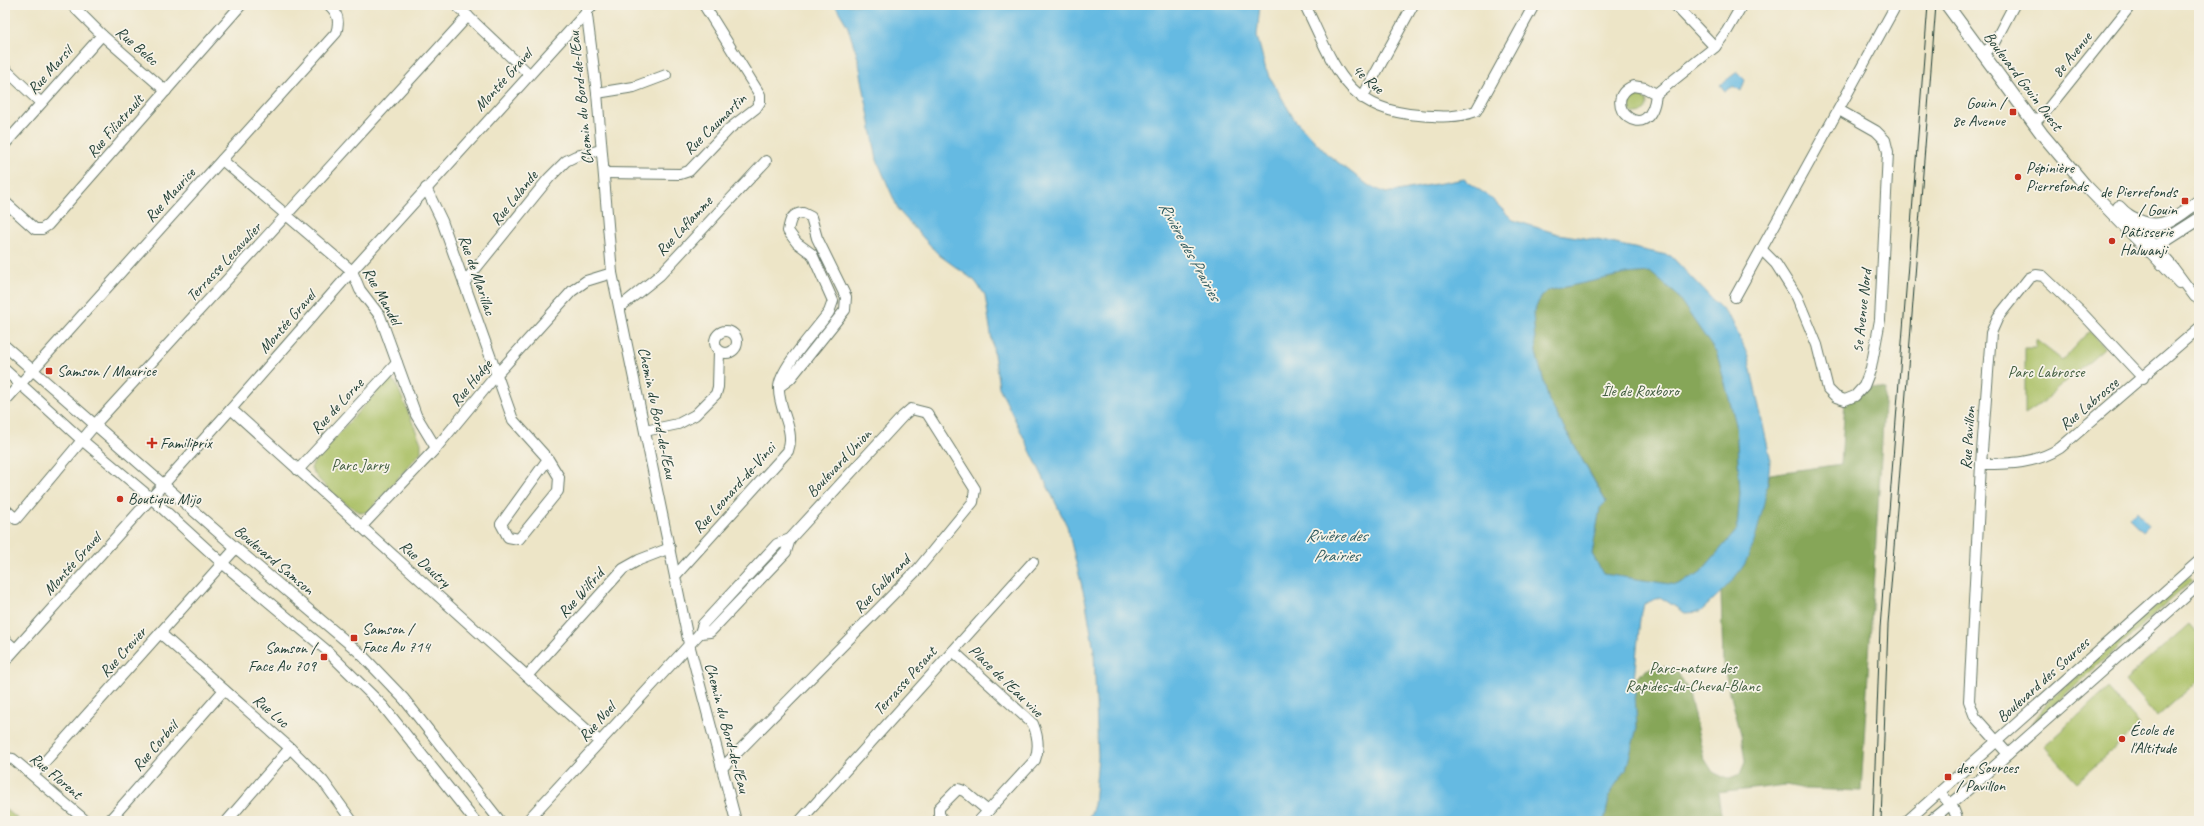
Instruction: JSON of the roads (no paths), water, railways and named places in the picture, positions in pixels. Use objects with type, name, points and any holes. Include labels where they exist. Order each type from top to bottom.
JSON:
[{"type":"main road","name":"Boulevard Gouin Ouest","points":[[1947,5],[2034,122],[2085,185],[2152,250]]},
{"type":"main road","name":"Boulevard Gouin Ouest","points":[[2061,156],[2090,179],[2128,216]]},
{"type":"main road","points":[[2128,216],[2151,225],[2160,225],[2174,220],[2199,201]]},
{"type":"main road","points":[[2152,250],[2199,219]]},
{"type":"street","name":"Rue Belec","points":[[72,5],[102,35],[166,91]]},
{"type":"street","name":"Rue Filiatrault","points":[[5,202],[35,229],[42,229],[48,225],[241,5]]},
{"type":"street","name":"Rue Maurice","points":[[5,401],[336,33],[339,24],[336,12],[329,5]]},
{"type":"street","points":[[456,5],[529,74]]},
{"type":"street","name":"Rue Caumartin","points":[[604,173],[680,174],[689,171],[729,129],[756,108],[760,102],[760,95],[704,5]]},
{"type":"street","name":"4e Rue","points":[[1305,5],[1339,75],[1362,98],[1374,106],[1398,114],[1461,116],[1476,111],[1534,5]]},
{"type":"street","points":[[1362,98],[1413,5]]},
{"type":"street","points":[[1675,5],[1715,47]]},
{"type":"street","points":[[1656,94],[1715,47],[1727,31],[1742,5]]},
{"type":"street","points":[[1735,297],[1896,5]]},
{"type":"street","points":[[1982,54],[1993,45],[2014,5]]},
{"type":"street","name":"8e Avenue","points":[[2034,122],[2046,110],[2131,5]]},
{"type":"street","name":"Chemin du Bord-de-l'Eau","points":[[588,7],[597,93],[612,273],[689,644],[723,767],[736,821]]},
{"type":"street","name":"Montée Gravel","points":[[5,661],[588,7]]},
{"type":"street","name":"Terrasse Lecavalier","points":[[5,508],[16,519],[95,425],[288,215],[384,106],[468,16]]},
{"type":"street","name":"Rue Marsil","points":[[5,144],[102,35]]},
{"type":"street","points":[[5,69],[41,103]]},
{"type":"street","points":[[597,93],[634,87],[666,75]]},
{"type":"street","name":"5e Avenue Nord","points":[[1762,250],[1776,264],[1797,296],[1818,345],[1828,389],[1836,397],[1846,400],[1855,396],[1864,386],[1871,368],[1880,320],[1888,152],[1885,140],[1876,131],[1839,110]]},
{"type":"street","name":"Rue Lalande","points":[[464,283],[549,178],[566,161],[576,156],[601,150]]},
{"type":"street","name":"Rue Mandel","points":[[222,160],[352,271],[360,290],[380,316],[416,415],[436,448]]},
{"type":"street","name":"Rue Laflamme","points":[[620,307],[660,275],[766,161]]},
{"type":"street","name":"Rue de Marillac","points":[[426,188],[442,221],[498,373],[513,420],[548,459],[559,478],[558,491],[519,538],[508,537],[502,524],[548,459]]},
{"type":"street","points":[[803,212],[811,217],[817,238],[846,302],[845,310],[790,378],[778,387],[782,373],[830,312],[833,301],[812,254],[797,243],[788,231],[790,220],[796,214],[803,212]]},
{"type":"street","name":"Boulevard Gouin Ouest","points":[[2128,216],[2171,276],[2197,300]]},
{"type":"street","name":"Rue Hodge","points":[[361,527],[436,448],[498,373],[572,291],[586,281],[612,273]]},
{"type":"street","name":"Rue Pavillon","points":[[2008,754],[1975,717],[1969,701],[1981,464],[1991,333],[1998,317],[2029,278],[2043,276],[2082,314],[2143,378]]},
{"type":"street","points":[[833,301],[846,302]]},
{"type":"street","name":"Rue Labrosse","points":[[1981,464],[2023,463],[2048,456],[2060,448],[2143,378],[2199,328]]},
{"type":"street","name":"Boulevard Samson","points":[[5,346],[236,548],[360,653],[404,699],[500,821]]},
{"type":"street","points":[[645,432],[678,424],[695,415],[716,394],[718,387],[719,351]]},
{"type":"street","name":"Rue de Lorne","points":[[298,470],[397,363]]},
{"type":"street","points":[[5,370],[83,440],[151,498],[222,564],[325,649],[383,706],[475,821]]},
{"type":"street","name":"Rue Leonard-de-Vinci","points":[[675,576],[788,451],[791,442],[790,434],[780,400],[778,387]]},
{"type":"street","name":"Rue Dautry","points":[[231,409],[599,742]]},
{"type":"street","name":"Boulevard Union","points":[[689,644],[700,634],[703,624],[777,544],[790,539],[911,409]]},
{"type":"street","name":"Rue Galbrand","points":[[723,767],[918,569],[973,502],[975,489],[927,413],[911,409]]},
{"type":"street","name":"Rue Crevier","points":[[33,775],[236,548]]},
{"type":"street","name":"Rue Wilfrid","points":[[527,676],[623,569],[639,560],[670,548]]},
{"type":"street","name":"Boulevard des Sources","points":[[1907,821],[2199,561]]},
{"type":"street","name":"Terrasse Pesant","points":[[802,821],[1033,562]]},
{"type":"street","name":"Boulevard des Sources","points":[[1930,821],[2199,585]]},
{"type":"street","name":"Rue Luc","points":[[160,633],[290,748],[322,781],[352,821]]},
{"type":"street","points":[[5,640],[15,649]]},
{"type":"street","name":"Rue Noel","points":[[527,821],[689,644]]},
{"type":"street","name":"Place de l'Eau vive","points":[[953,651],[1033,724],[1038,736],[1038,752],[1035,760],[979,821]]},
{"type":"street","name":"Rue Corbeil","points":[[109,821],[224,690]]},
{"type":"street","points":[[227,821],[290,748]]},
{"type":"street","name":"Rue Florent","points":[[5,758],[13,759],[86,821]]},
{"type":"street","points":[[943,821],[939,814],[939,808],[958,789],[964,790],[988,811]]},
{"type":"street","points":[[1940,792],[1951,804],[1958,821]]},
{"type":"water","name":"Rivière des Prairies","points":[[835,5],[1260,5],[1257,36],[1266,70],[1294,119],[1327,154],[1368,185],[1386,193],[1464,179],[1491,198],[1513,220],[1558,234],[1597,240],[1671,256],[1731,319],[1748,356],[1770,457],[1768,481],[1758,528],[1749,555],[1740,571],[1729,584],[1700,612],[1685,613],[1660,597],[1644,604],[1640,619],[1634,680],[1637,727],[1626,770],[1611,791],[1604,821],[1088,821],[1094,805],[1098,756],[1094,651],[1086,603],[1067,526],[999,387],[985,295],[975,281],[939,255],[899,211],[877,160],[858,58],[847,25]],"holes":[[[1650,272],[1676,294],[1717,354],[1736,424],[1740,493],[1737,530],[1698,575],[1676,585],[1603,574],[1592,554],[1600,508],[1606,502],[1549,401],[1536,353],[1533,314],[1541,296],[1547,291],[1625,274]]]},
{"type":"water","points":[[1737,72],[1745,80],[1741,91],[1734,86],[1725,91],[1720,85]]},
{"type":"water","points":[[2137,511],[2149,525],[2143,531],[2130,518]]},
{"type":"tram line","points":[[1873,821],[1880,628],[1928,5]]},
{"type":"tram line","points":[[1881,821],[1888,625],[1936,5]]},
{"type":"place","name":"Gouin / 8e Avenue","points":[[2013,112]]},
{"type":"place","name":"Pépinière Pierrefonds","points":[[2018,177]]},
{"type":"place","name":"de Pierrefonds / Gouin","points":[[2185,201]]},
{"type":"place","name":"Pâtisserie Halwanji","points":[[2112,241]]},
{"type":"place","name":"Samson / Maurice","points":[[49,371]]},
{"type":"place","name":"Familiprix","points":[[152,443]]},
{"type":"place","name":"Boutique Mijo","points":[[120,499]]},
{"type":"place","name":"Samson / Face Au 714","points":[[354,638]]},
{"type":"place","name":"Samson / Face Au 709","points":[[324,657]]},
{"type":"place","name":"École de l'Altitude","points":[[2122,739]]},
{"type":"place","name":"des Sources / Pavillon","points":[[1948,777]]},
{"type":"park label","name":"Parc Labrosse","points":[[2046,372]]},
{"type":"park label","name":"Île de Roxboro","points":[[1640,391]]},
{"type":"park label","name":"Parc Jarry","points":[[360,465]]},
{"type":"park label","name":"Parc-nature des Rapides-du-Cheval-Blanc","points":[[1693,677]]}]
